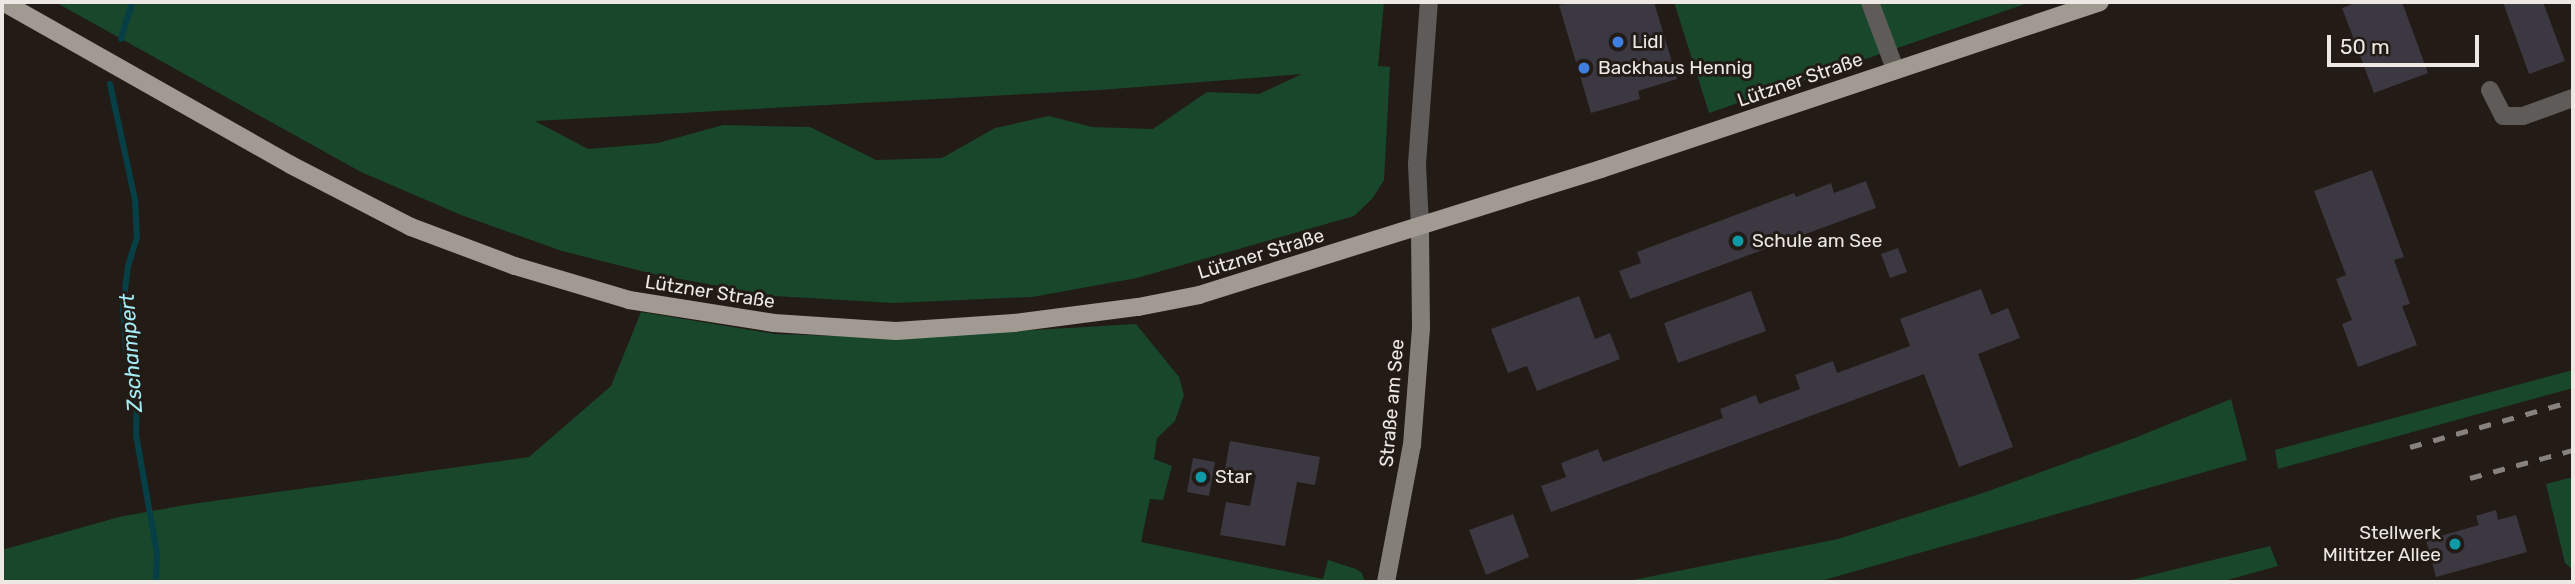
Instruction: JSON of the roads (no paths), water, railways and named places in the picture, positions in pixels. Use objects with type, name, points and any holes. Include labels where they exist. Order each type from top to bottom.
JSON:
[{"type":"main road","name":"Lützner Straße","points":[[3,2],[291,165],[411,227],[515,266],[629,300],[774,323],[896,331],[1014,323],[1187,298],[1260,278],[1732,126],[2100,2]]},
{"type":"main road","name":"Straße am See","points":[[1386,582],[1412,445],[1420,328],[1420,226]]},
{"type":"street","points":[[1420,226],[1417,163],[1429,2]]},
{"type":"street","points":[[1870,2],[1895,69]]},
{"type":"street","points":[[2490,90],[2503,116],[2523,116],[2573,97]]},
{"type":"waterway","name":"Zschampert","points":[[121,39],[132,2]]},
{"type":"waterway","name":"Zschampert","points":[[110,84],[135,200],[137,237],[128,266],[123,307],[126,349],[137,391],[136,435],[157,553],[156,582]]},
{"type":"railway","points":[[2410,447],[2573,401]]},
{"type":"railway","points":[[2470,478],[2573,450]]},
{"type":"place","name":"Lidl","points":[[1618,42]]},
{"type":"place","name":"Backhaus Hennig","points":[[1584,68]]},
{"type":"place","name":"Schule am See","points":[[1738,241]]},
{"type":"place","name":"Star","points":[[1201,477]]},
{"type":"place","name":"Stellwerk Miltitzer Allee","points":[[2455,544]]}]
